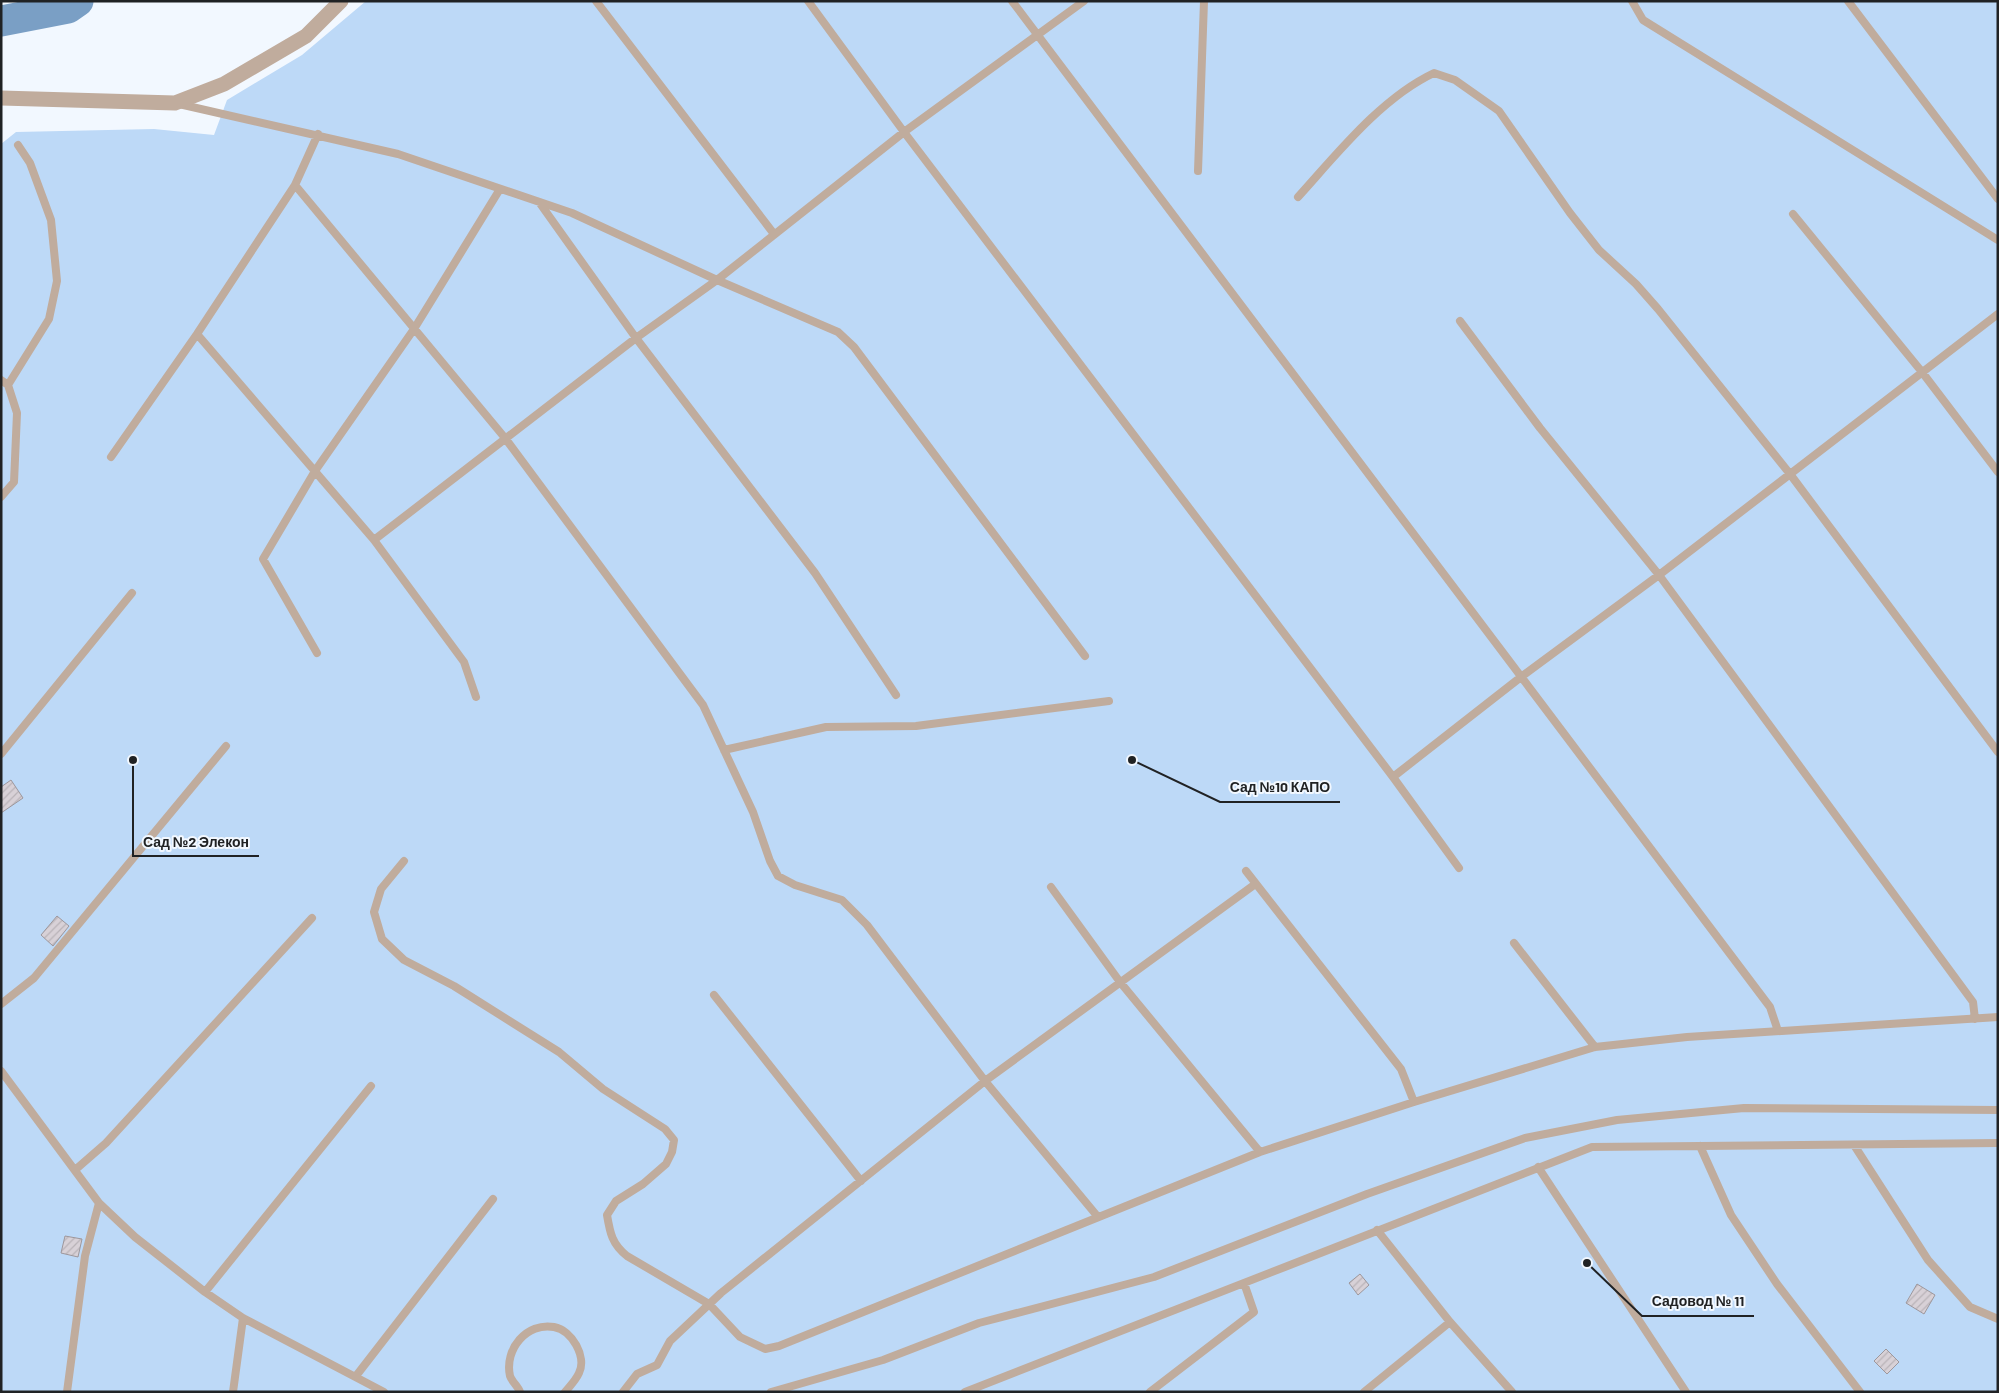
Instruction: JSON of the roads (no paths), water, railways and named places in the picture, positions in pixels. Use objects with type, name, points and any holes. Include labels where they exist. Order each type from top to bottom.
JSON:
[{"type":"street","points":[[1,98],[175,103],[224,84],[306,36],[342,1]]},
{"type":"lane","points":[[596,1],[774,234]]},
{"type":"lane","points":[[808,1],[904,132],[1393,777],[1459,868]]},
{"type":"lane","points":[[1012,1],[1770,1007],[1778,1031]]},
{"type":"lane","points":[[374,540],[636,338],[717,280],[904,132],[1084,1]]},
{"type":"lane","points":[[1198,171],[1204,1]]},
{"type":"lane","points":[[1632,1],[1643,20],[1998,240]]},
{"type":"lane","points":[[1848,1],[1998,198]]},
{"type":"lane","points":[[1298,197],[1355,134],[1412,84],[1434,74],[1455,80],[1499,111],[1594,243],[1658,309],[1790,474],[1998,752]]},
{"type":"lane","points":[[175,103],[318,134],[398,154],[572,213],[717,280],[838,332],[854,346],[1085,656]]},
{"type":"lane","points":[[111,457],[197,334],[295,185],[318,134]]},
{"type":"lane","points":[[1,497],[14,482],[17,413],[4,382],[49,319],[57,281],[51,220],[30,164],[18,145]]},
{"type":"lane","points":[[295,185],[505,438],[703,705],[753,812],[770,861],[778,876],[795,885],[842,900],[867,925],[985,1080],[1098,1217]]},
{"type":"lane","points":[[317,653],[262,558],[315,471],[414,329],[500,189]]},
{"type":"lane","points":[[539,202],[636,338],[815,573],[896,695]]},
{"type":"lane","points":[[1793,214],[1922,372],[1998,472]]},
{"type":"lane","points":[[1393,777],[1521,677],[1659,575],[1998,314]]},
{"type":"lane","points":[[1460,321],[1540,428],[1659,575],[1973,1002],[1975,1019]]},
{"type":"lane","points":[[197,334],[374,540],[464,662],[476,696]]},
{"type":"lane","points":[[1,754],[132,593]]},
{"type":"lane","points":[[724,750],[826,727],[916,726],[1108,701]]},
{"type":"lane","points":[[1,1004],[34,978],[226,746]]},
{"type":"lane","points":[[404,861],[381,889],[374,912],[382,938],[404,960],[454,986],[559,1052],[603,1088],[665,1129],[674,1140],[672,1152],[666,1164],[643,1184],[616,1201],[607,1215],[610,1235],[616,1247],[627,1256],[709,1304],[740,1337],[765,1349],[779,1346],[1260,1152],[1414,1102],[1595,1047],[1778,1031],[1998,1018]]},
{"type":"lane","points":[[1246,871],[1254,885],[1401,1069],[1414,1102]]},
{"type":"lane","points":[[623,1392],[637,1374],[657,1365],[670,1341],[709,1304],[985,1080],[1254,885]]},
{"type":"lane","points":[[1051,887],[1120,982],[1260,1152]]},
{"type":"lane","points":[[75,1170],[106,1143],[312,918]]},
{"type":"lane","points":[[1514,943],[1595,1047]]},
{"type":"lane","points":[[714,995],[861,1180]]},
{"type":"lane","points":[[1,1071],[99,1202],[135,1237],[205,1292],[243,1318],[384,1392]]},
{"type":"lane","points":[[205,1292],[371,1086]]},
{"type":"lane","points":[[771,1392],[883,1360],[979,1323],[1154,1277],[1366,1194],[1525,1138],[1617,1120],[1744,1108],[1998,1110]]},
{"type":"lane","points":[[965,1392],[1592,1146],[1998,1143]]},
{"type":"lane","points":[[1984,1144],[1998,1149]]},
{"type":"lane","points":[[1854,1145],[1928,1260],[1970,1307],[1998,1319]]},
{"type":"lane","points":[[1700,1146],[1731,1215],[1777,1284],[1860,1392]]},
{"type":"lane","points":[[1538,1168],[1686,1392]]},
{"type":"lane","points":[[356,1376],[493,1199]]},
{"type":"lane","points":[[67,1392],[85,1256],[99,1202]]},
{"type":"lane","points":[[1377,1230],[1450,1322],[1512,1392]]},
{"type":"lane","points":[[1150,1392],[1254,1312],[1244,1283]]},
{"type":"lane","points":[[233,1392],[243,1318]]},
{"type":"lane","points":[[1364,1392],[1450,1322]]},
{"type":"lane","points":[[520,1392],[510,1378],[509,1363],[517,1341],[533,1330],[544,1327],[556,1327],[569,1336],[580,1352],[580,1372],[566,1392]]},
{"type":"waterway","points":[[1,21],[68,8],[78,1]]},
{"type":"place","name":"Сад №2 Элекон","points":[[133,760]]},
{"type":"place","name":"Сад №10 КАПО","points":[[1132,760]]},
{"type":"place","name":"Садовод № 11","points":[[1587,1263]]}]
